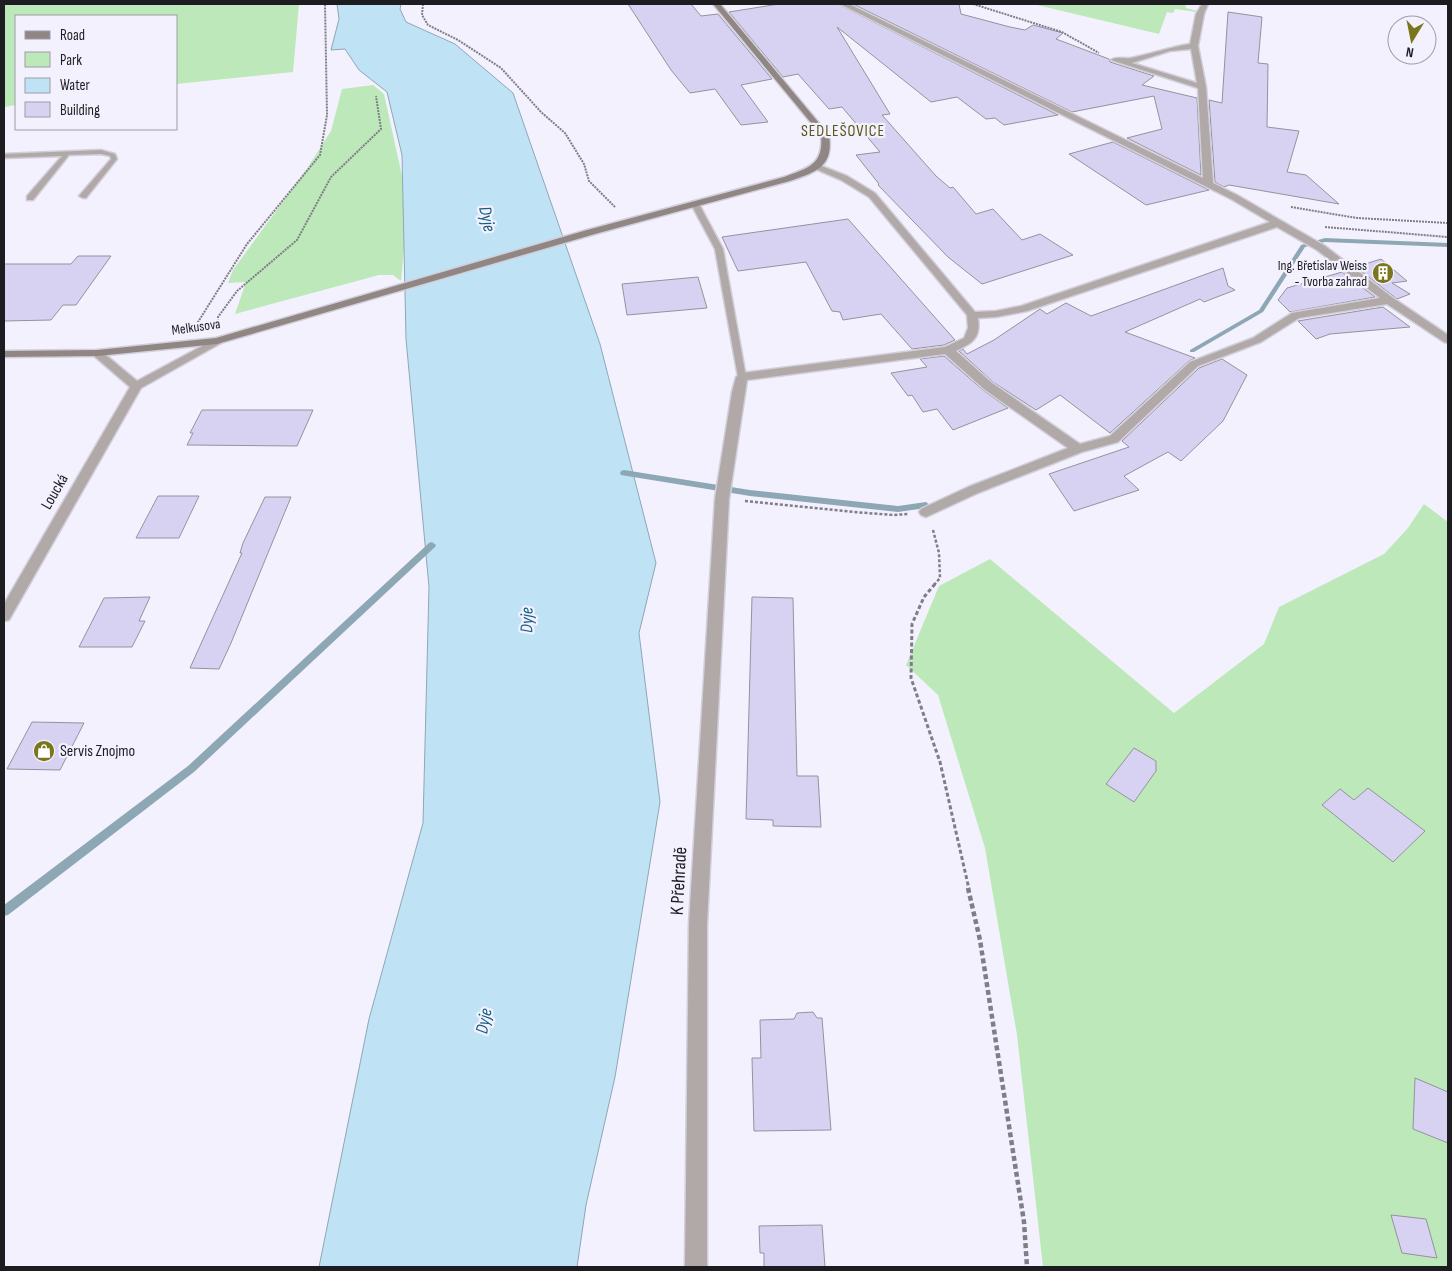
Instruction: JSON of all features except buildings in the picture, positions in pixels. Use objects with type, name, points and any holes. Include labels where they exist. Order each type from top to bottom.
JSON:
[{"type":"street","points":[[716,4],[825,135],[828,148],[826,157],[816,168],[844,178],[872,195],[972,315],[974,328],[969,340],[948,350],[742,377]]},
{"type":"street","points":[[844,4],[1208,184],[1307,239],[1389,300],[1448,340]]},
{"type":"street","points":[[1205,4],[1200,14],[1194,46],[1202,88],[1208,184]]},
{"type":"street","points":[[1115,60],[1129,61],[1169,49],[1194,46]]},
{"type":"street","points":[[1115,60],[1202,88]]},
{"type":"street","name":"Melkusova","points":[[4,354],[97,353],[217,341],[591,232],[787,179],[816,168]]},
{"type":"street","points":[[972,315],[996,314],[1023,309],[1278,223]]},
{"type":"street","points":[[931,510],[973,490],[1078,449],[1114,439],[1194,364],[1257,340],[1296,315],[1389,300]]},
{"type":"street","points":[[97,353],[136,386],[217,341]]},
{"type":"street","points":[[948,350],[988,386],[1078,449]]},
{"type":"street","name":"K Přehradě","points":[[696,1267],[698,924],[723,492],[738,392],[742,377]]},
{"type":"street","name":"Loucká","points":[[4,616],[136,386]]},
{"type":"lane","points":[[4,156],[102,152],[113,154],[114,159],[83,196]]},
{"type":"lane","points":[[30,198],[67,154]]},
{"type":"lane","points":[[695,204],[719,249],[742,377]]},
{"type":"path","points":[[217,341],[198,322],[246,244],[320,155],[327,115],[325,4]]},
{"type":"path","points":[[423,4],[422,14],[428,25],[458,40],[501,68],[541,112],[565,132],[584,164],[589,181],[633,221]]},
{"type":"path","points":[[973,4],[1062,32],[1097,53],[1115,60]]},
{"type":"path","points":[[217,341],[218,317],[237,291],[297,240],[332,177],[381,129],[376,96]]},
{"type":"path","points":[[1291,207],[1357,218],[1448,223]]},
{"type":"path","points":[[1325,226],[1448,236]]},
{"type":"path","points":[[723,492],[894,516],[931,510],[932,529],[939,552],[940,578],[924,597],[912,624],[911,678],[940,762],[980,940],[1024,1222],[1027,1267]]},
{"type":"green space","points":[[4,4],[299,4],[293,72],[178,84],[178,15],[15,15],[15,105],[4,107]]},
{"type":"green space","points":[[1033,4],[1185,4],[1186,8],[1198,11],[1175,9],[1173,13],[1167,12],[1159,34]]},
{"type":"green space","points":[[373,85],[384,94],[408,203],[401,281],[393,275],[379,275],[235,314],[246,282],[228,283],[233,270],[308,167],[331,131],[342,89]]},
{"type":"green space","points":[[1424,504],[1448,522],[1448,1267],[1043,1267],[1017,1035],[985,848],[938,695],[906,665],[939,586],[990,559],[1174,713],[1264,644],[1279,607],[1384,554],[1408,528]]},
{"type":"water","name":"Dyje","points":[[337,4],[401,4],[400,9],[406,22],[455,44],[513,93],[600,344],[656,563],[639,633],[660,802],[615,1077],[586,1205],[577,1267],[319,1267],[369,1019],[423,823],[429,587],[406,339],[402,155],[387,92],[359,70],[345,49],[331,50],[339,19]]},
{"type":"waterway","points":[[1192,351],[1261,311],[1303,246],[1325,240],[1448,245]]},
{"type":"waterway","points":[[624,473],[750,493],[898,509],[926,505]]},
{"type":"waterway","points":[[4,911],[191,769],[432,545]]},
{"type":"place","name":"Ing. Břetislav Weiss - Tvorba zahrad","points":[[1383,273]]},
{"type":"place","name":"Servis Znojmo","points":[[44,751]]},
{"type":"district","name":"SEDLEŠOVICE","points":[[843,131]]}]
